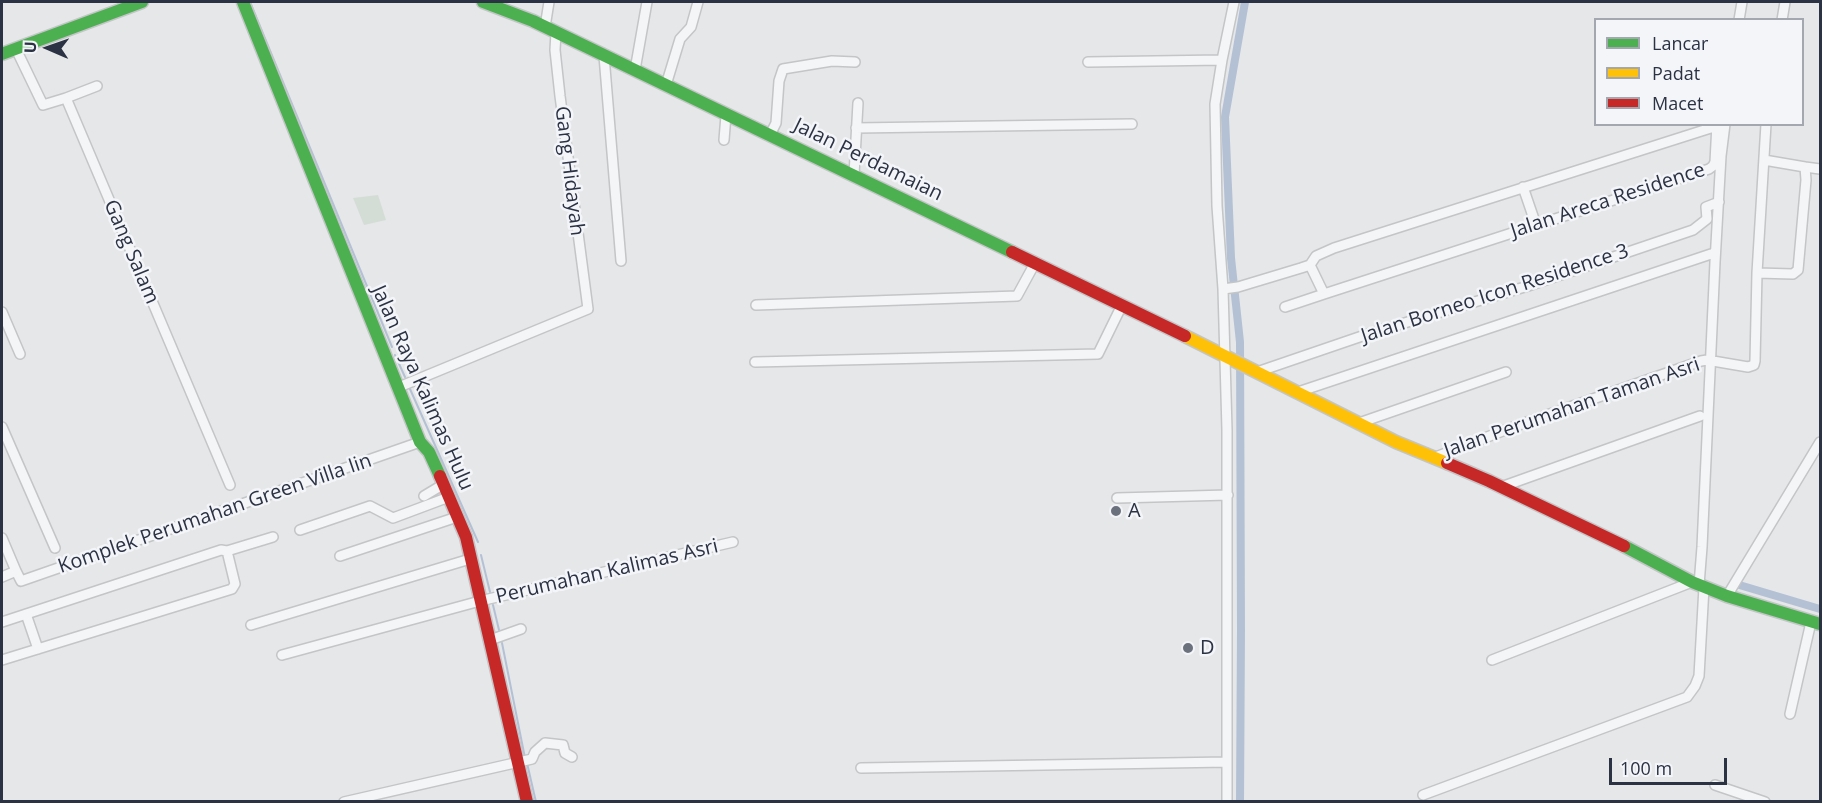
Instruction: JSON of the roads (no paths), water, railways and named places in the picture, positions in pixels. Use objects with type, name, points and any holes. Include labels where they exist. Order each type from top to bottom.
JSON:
[{"type":"street","points":[[2,54],[122,5],[142,2]]},
{"type":"street","name":"Jalan Raya Kalimas Hulu","points":[[243,2],[420,442],[429,452],[466,537],[480,601],[523,761],[527,801]]},
{"type":"street","name":"Jalan Perdamaian","points":[[483,2],[550,30],[635,70],[1122,305],[1396,442],[1501,487],[1698,584],[1730,590],[1816,623]]},
{"type":"street","name":"Gang Hidayah","points":[[399,387],[588,309],[555,51],[550,30],[549,2]]},
{"type":"street","points":[[635,70],[647,2]]},
{"type":"street","points":[[666,85],[680,39],[691,27],[698,2]]},
{"type":"street","points":[[1227,801],[1228,495],[1234,360],[1231,289],[1217,206],[1215,104],[1234,2]]},
{"type":"street","points":[[1739,18],[1742,2]]},
{"type":"street","points":[[1782,18],[1785,2]]},
{"type":"street","points":[[16,49],[43,105],[97,86]]},
{"type":"street","points":[[604,56],[621,261]]},
{"type":"street","points":[[1088,62],[1222,60]]},
{"type":"street","points":[[770,135],[776,123],[778,81],[783,69],[832,62],[855,62]]},
{"type":"street","name":"Gang Salam","points":[[66,98],[230,485]]},
{"type":"street","points":[[854,175],[858,103]]},
{"type":"street","points":[[723,140],[726,115]]},
{"type":"street","points":[[856,128],[1132,124]]},
{"type":"street","name":"Jalan Areca Residence","points":[[1231,289],[1310,265],[1316,256],[1334,248],[1717,126]]},
{"type":"street","points":[[1423,795],[1688,697],[1695,686],[1699,676],[1698,584],[1702,547],[1719,202],[1720,126]]},
{"type":"street","name":"Jalan Areca Residence","points":[[1285,306],[1712,167],[1715,162],[1720,126]]},
{"type":"street","points":[[1711,361],[1748,367],[1754,365],[1755,361],[1757,273],[1766,126]]},
{"type":"street","points":[[1764,160],[1821,170]]},
{"type":"street","points":[[1757,273],[1793,274],[1798,270],[1806,180],[1805,167]]},
{"type":"street","points":[[1523,187],[1536,225]]},
{"type":"street","name":"Jalan Borneo Icon Residence 3","points":[[1257,372],[1371,333],[1528,286],[1693,230],[1707,219],[1706,207],[1719,202]]},
{"type":"street","name":"Jalan Borneo Icon Residence 3","points":[[1298,392],[1711,254]]},
{"type":"street","points":[[756,304],[1017,296],[1035,263]]},
{"type":"street","points":[[1310,265],[1324,294]]},
{"type":"street","points":[[755,362],[1098,354],[1122,305]]},
{"type":"street","points":[[2,312],[20,354]]},
{"type":"street","name":"Jalan Perumahan Taman Asri","points":[[1433,458],[1513,427],[1701,361],[1711,361]]},
{"type":"street","points":[[1359,423],[1506,372]]},
{"type":"street","points":[[1501,487],[1700,416]]},
{"type":"street","points":[[2,427],[55,548]]},
{"type":"street","name":"Komplek Perumahan Green Villa Iin","points":[[15,571],[21,581],[420,442]]},
{"type":"street","points":[[1730,590],[1821,442]]},
{"type":"street","points":[[424,496],[444,484]]},
{"type":"street","points":[[1117,498],[1228,495]]},
{"type":"street","points":[[300,530],[370,506],[393,518],[449,497]]},
{"type":"street","points":[[340,556],[457,517]]},
{"type":"street","points":[[2,622],[221,550],[227,551],[273,537]]},
{"type":"street","points":[[2,538],[15,571],[2,577]]},
{"type":"street","name":"Perumahan Kalimas Asri","points":[[282,655],[480,601],[734,542]]},
{"type":"street","points":[[2,660],[232,589],[235,584],[227,551]]},
{"type":"street","points":[[251,625],[470,559]]},
{"type":"street","points":[[1492,660],[1698,584]]},
{"type":"street","points":[[26,614],[38,649]]},
{"type":"street","points":[[1790,714],[1816,623]]},
{"type":"street","points":[[490,640],[521,629]]},
{"type":"street","points":[[344,801],[532,759],[535,752],[545,743],[562,745],[565,753],[572,757]]},
{"type":"street","points":[[861,768],[1227,762]]},
{"type":"street","points":[[1715,785],[1765,801]]},
{"type":"waterway","points":[[250,2],[392,347]]},
{"type":"waterway","points":[[1240,802],[1240,342],[1231,258],[1225,117],[1245,2]]},
{"type":"waterway","points":[[395,355],[405,377]]},
{"type":"waterway","points":[[410,389],[478,542]]},
{"type":"waterway","points":[[481,555],[490,592]]},
{"type":"waterway","points":[[1736,584],[1820,609]]},
{"type":"waterway","points":[[493,605],[499,630]]},
{"type":"waterway","points":[[502,643],[525,758]]},
{"type":"waterway","points":[[527,763],[536,802]]},
{"type":"place","name":"A","points":[[1116,511]]},
{"type":"place","name":"D","points":[[1188,648]]}]
